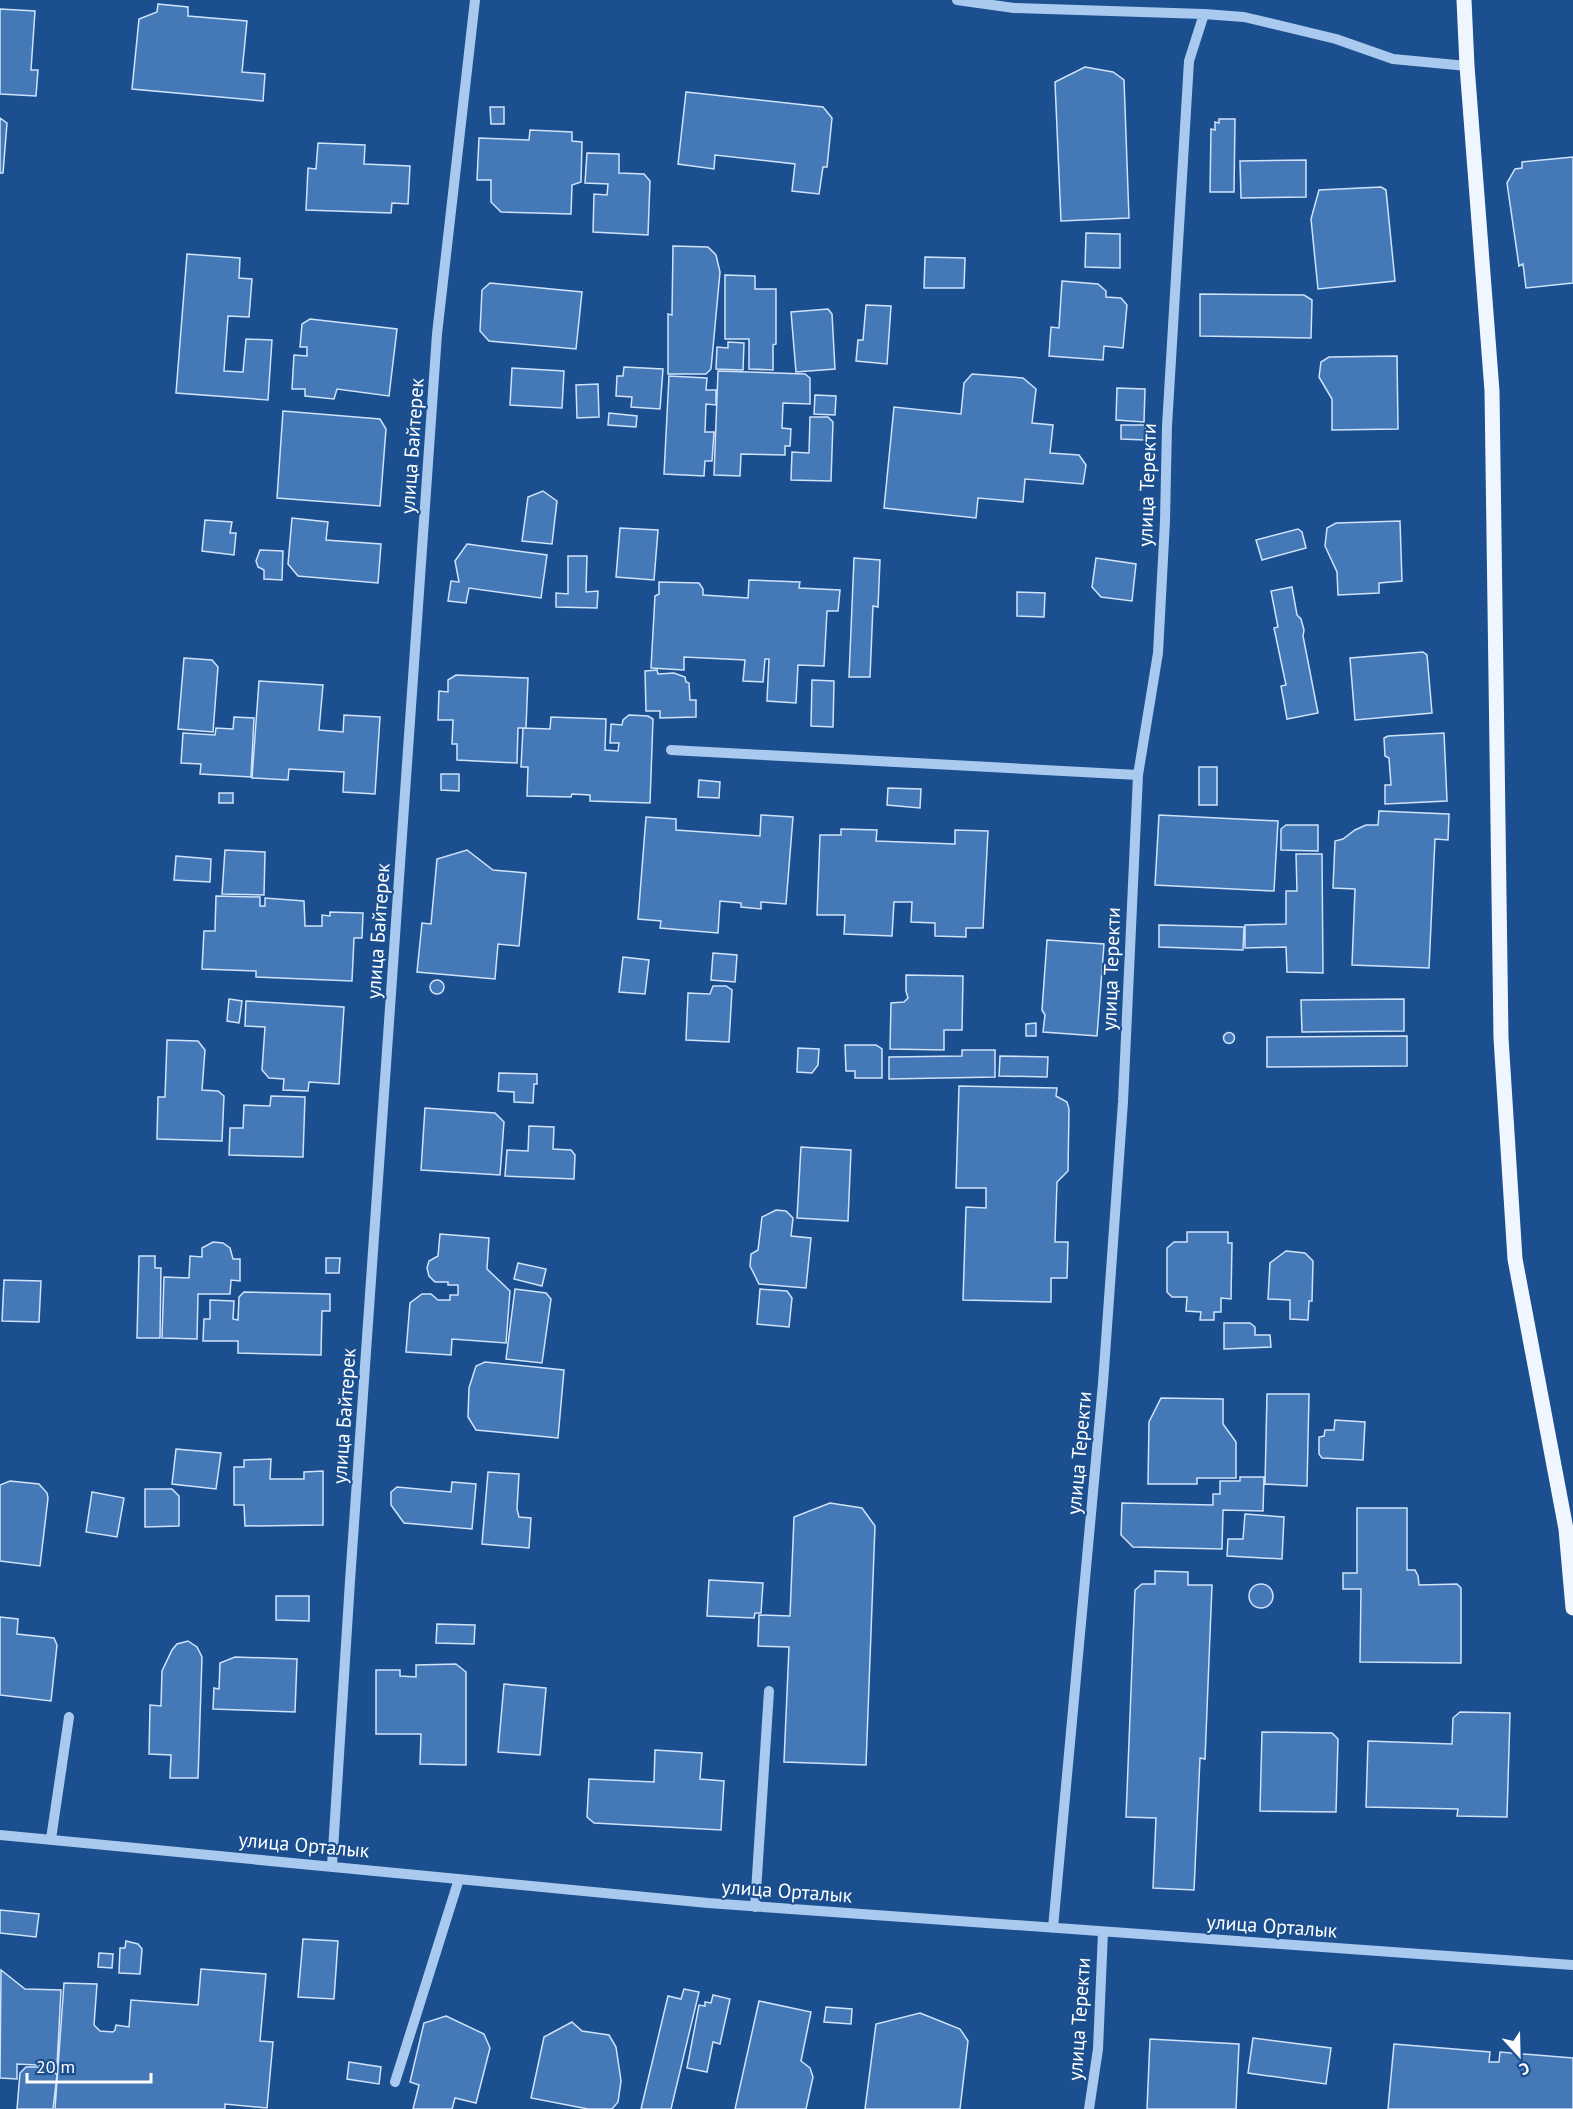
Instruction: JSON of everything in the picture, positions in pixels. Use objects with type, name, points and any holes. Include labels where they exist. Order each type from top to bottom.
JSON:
[{"type":"main road","points":[[1464,0],[1492,391],[1501,1038],[1515,1259],[1566,1529],[1573,1608]]},
{"type":"street","name":"улица Байтерек","points":[[332,1866],[437,334],[475,0]]},
{"type":"street","points":[[957,0],[1014,8],[1244,17],[1336,39],[1393,59],[1467,66]]},
{"type":"street","name":"улица Теректи","points":[[1053,1928],[1104,1371],[1123,1101],[1138,775],[1158,653],[1167,426],[1189,61],[1204,14]]},
{"type":"street","points":[[671,750],[1138,775]]},
{"type":"street","points":[[755,1907],[769,1691]]},
{"type":"street","points":[[51,1839],[69,1717]]},
{"type":"street","name":"улица Орталык","points":[[0,1835],[755,1907],[1573,1965]]},
{"type":"street","points":[[395,2082],[459,1879]]},
{"type":"street","name":"улица Теректи","points":[[1089,2109],[1098,2049],[1103,1932]]},
{"type":"building","points":[[158,4],[188,7],[188,16],[247,21],[242,72],[265,74],[263,101],[132,89],[139,19],[157,12]]},
{"type":"building","points":[[0,9],[35,11],[31,70],[38,70],[36,96],[0,94]]},
{"type":"building","points":[[1085,67],[1113,72],[1124,80],[1129,218],[1061,221],[1055,82]]},
{"type":"building","points":[[686,92],[823,107],[832,118],[827,167],[823,167],[819,194],[792,191],[795,164],[715,155],[714,169],[678,164]]},
{"type":"building","points":[[490,107],[504,107],[504,124],[491,124]]},
{"type":"building","points":[[0,118],[7,123],[3,173],[0,173]]},
{"type":"building","points":[[1219,119],[1235,119],[1234,192],[1210,192],[1211,129],[1215,130],[1215,122],[1219,123]]},
{"type":"building","points":[[530,130],[572,132],[572,141],[582,142],[581,182],[572,185],[571,214],[501,212],[491,202],[491,180],[477,180],[479,138],[529,140]]},
{"type":"building","points":[[318,143],[365,145],[364,164],[410,166],[408,204],[392,203],[391,213],[306,210],[308,168],[316,169]]},
{"type":"building","points":[[587,153],[619,154],[619,173],[644,174],[650,181],[648,235],[593,232],[594,194],[607,195],[608,184],[585,183]]},
{"type":"building","points":[[1573,157],[1573,283],[1526,288],[1523,264],[1519,266],[1507,183],[1515,169],[1522,168],[1522,162]]},
{"type":"building","points":[[1306,160],[1306,197],[1241,198],[1240,161]]},
{"type":"building","points":[[1381,187],[1386,190],[1395,281],[1318,289],[1311,219],[1319,190]]},
{"type":"building","points":[[1086,233],[1120,234],[1120,268],[1085,267]]},
{"type":"building","points":[[673,246],[708,247],[716,255],[720,272],[711,369],[706,374],[668,374],[668,314],[672,315]]},
{"type":"building","points":[[187,254],[240,258],[239,278],[252,279],[249,317],[228,316],[224,371],[243,372],[246,339],[272,340],[268,400],[176,393]]},
{"type":"building","points":[[925,257],[965,258],[964,288],[924,288]]},
{"type":"building","points":[[725,275],[755,276],[755,289],[776,289],[776,344],[773,345],[773,370],[749,369],[749,339],[725,339]]},
{"type":"building","points":[[1062,281],[1098,284],[1106,291],[1106,297],[1121,298],[1127,305],[1123,348],[1104,346],[1103,360],[1049,356],[1051,327],[1059,328]]},
{"type":"building","points":[[490,283],[582,292],[576,349],[489,341],[480,331],[482,290]]},
{"type":"building","points":[[1200,294],[1304,295],[1312,300],[1311,338],[1200,336]]},
{"type":"building","points":[[866,305],[891,306],[887,364],[856,361],[858,340],[863,340]]},
{"type":"building","points":[[828,309],[832,314],[835,369],[796,372],[791,312]]},
{"type":"building","points":[[310,319],[397,329],[389,396],[337,389],[334,399],[305,396],[305,389],[292,389],[294,355],[307,356],[307,347],[300,347],[302,324]]},
{"type":"building","points":[[728,342],[744,343],[743,370],[716,369],[717,347],[728,348]]},
{"type":"building","points":[[1397,356],[1398,429],[1332,430],[1332,399],[1319,377],[1321,362],[1329,357]]},
{"type":"building","points":[[624,367],[663,369],[660,409],[631,407],[632,397],[616,396],[617,376],[623,376]]},
{"type":"building","points":[[512,368],[564,371],[562,408],[510,405]]},
{"type":"building","points":[[718,371],[805,374],[810,378],[810,404],[783,403],[782,428],[791,429],[790,446],[785,446],[785,455],[741,454],[740,476],[714,475]]},
{"type":"building","points":[[972,374],[1023,378],[1036,389],[1032,423],[1053,425],[1050,453],[1079,455],[1086,465],[1083,484],[1025,479],[1023,502],[978,498],[976,518],[884,508],[894,407],[961,414],[964,383]]},
{"type":"building","points":[[669,376],[707,378],[706,390],[716,390],[716,405],[706,404],[705,432],[714,432],[712,461],[705,461],[704,476],[664,474]]},
{"type":"building","points":[[598,384],[599,417],[577,418],[576,385]]},
{"type":"building","points":[[1117,388],[1145,389],[1144,422],[1116,420]]},
{"type":"building","points":[[815,395],[836,396],[835,415],[814,414]]},
{"type":"building","points":[[283,411],[380,419],[386,429],[380,506],[277,498]]},
{"type":"building","points":[[609,413],[637,416],[636,427],[608,425]]},
{"type":"building","points":[[810,417],[828,417],[833,422],[831,481],[791,480],[792,452],[809,453]]},
{"type":"building","points":[[1121,425],[1146,425],[1145,440],[1121,439]]},
{"type":"building","points":[[543,491],[557,501],[552,544],[522,541],[528,497]]},
{"type":"building","points":[[292,518],[328,522],[326,540],[381,544],[378,583],[298,576],[288,564]]},
{"type":"building","points":[[205,520],[232,522],[230,533],[236,533],[234,555],[202,551]]},
{"type":"building","points":[[1400,521],[1402,581],[1379,583],[1379,593],[1338,595],[1337,572],[1325,546],[1327,528],[1336,523]]},
{"type":"building","points":[[620,528],[658,530],[654,580],[616,577]]},
{"type":"building","points":[[1298,529],[1302,532],[1306,548],[1262,560],[1256,540]]},
{"type":"building","points":[[467,544],[547,555],[541,598],[469,588],[466,603],[448,601],[451,581],[459,582],[455,561]]},
{"type":"building","points":[[260,550],[283,551],[282,580],[264,579],[264,570],[258,567],[256,561]]},
{"type":"building","points":[[568,556],[587,556],[586,592],[598,591],[597,608],[556,607],[556,593],[568,594]]},
{"type":"building","points":[[854,558],[880,560],[878,607],[873,606],[870,677],[849,677]]},
{"type":"building","points":[[1096,558],[1136,564],[1132,601],[1101,597],[1092,587]]},
{"type":"building","points":[[749,580],[800,582],[799,588],[840,590],[838,611],[827,611],[824,666],[798,665],[796,703],[767,701],[769,659],[765,659],[763,682],[743,681],[745,660],[684,657],[684,670],[651,668],[655,596],[659,594],[659,582],[699,583],[703,589],[703,595],[748,598]]},
{"type":"building","points":[[1292,587],[1297,615],[1301,619],[1304,630],[1303,636],[1318,713],[1287,719],[1281,686],[1286,685],[1274,628],[1278,627],[1271,591]]},
{"type":"building","points":[[1017,592],[1045,593],[1044,617],[1017,616]]},
{"type":"building","points":[[1423,652],[1427,655],[1432,713],[1355,720],[1350,658]]},
{"type":"building","points":[[184,658],[212,660],[218,667],[213,732],[178,729]]},
{"type":"building","points":[[657,670],[658,674],[674,673],[685,677],[686,682],[689,683],[690,700],[696,700],[696,717],[660,718],[660,711],[646,711],[645,671]]},
{"type":"building","points":[[456,675],[528,678],[526,728],[518,728],[517,763],[457,760],[457,744],[452,744],[453,720],[438,720],[439,691],[448,692],[448,680]]},
{"type":"building","points":[[812,680],[834,681],[833,727],[811,726]]},
{"type":"building","points":[[259,681],[323,685],[319,730],[343,732],[344,715],[380,717],[375,794],[343,792],[344,772],[289,769],[288,780],[252,778]]},
{"type":"building","points":[[629,715],[648,716],[653,719],[650,803],[590,801],[590,795],[527,796],[528,767],[521,767],[523,728],[550,729],[551,717],[606,719],[605,750],[618,751],[619,743],[610,743],[611,724],[622,725],[623,720]]},
{"type":"building","points":[[234,717],[254,718],[251,777],[200,774],[201,764],[181,763],[183,733],[215,735],[216,728],[233,729]]},
{"type":"building","points":[[1444,733],[1447,801],[1385,804],[1385,785],[1391,785],[1389,758],[1385,756],[1384,738]]},
{"type":"building","points":[[1199,767],[1217,767],[1217,805],[1199,805]]},
{"type":"building","points":[[441,774],[459,774],[459,791],[441,790]]},
{"type":"building","points":[[699,780],[720,782],[719,798],[698,797]]},
{"type":"building","points":[[888,788],[921,789],[920,808],[887,805]]},
{"type":"building","points":[[219,793],[233,793],[233,803],[219,803]]},
{"type":"building","points":[[1379,811],[1449,814],[1448,840],[1435,839],[1429,968],[1352,965],[1355,889],[1333,888],[1335,841],[1343,839],[1366,825],[1378,825]]},
{"type":"building","points":[[761,815],[793,817],[786,904],[761,902],[761,909],[741,907],[741,903],[720,901],[718,933],[660,928],[661,921],[638,919],[646,817],[676,819],[676,830],[760,836]]},
{"type":"building","points":[[1159,815],[1278,821],[1274,891],[1155,885]]},
{"type":"building","points":[[1286,825],[1318,825],[1318,851],[1281,850],[1281,829]]},
{"type":"building","points":[[841,829],[877,830],[876,841],[955,844],[955,830],[988,831],[983,928],[966,928],[966,937],[935,936],[935,923],[911,922],[912,902],[894,902],[892,936],[844,934],[845,915],[817,915],[820,835],[841,835]]},
{"type":"building","points":[[225,850],[265,852],[264,895],[222,894]]},
{"type":"building","points":[[467,850],[493,870],[526,873],[519,946],[498,944],[495,979],[417,972],[422,923],[431,924],[437,859]]},
{"type":"building","points":[[1296,854],[1322,854],[1323,973],[1287,972],[1286,947],[1245,948],[1245,925],[1286,924],[1286,891],[1297,891]]},
{"type":"building","points":[[176,856],[211,859],[210,882],[174,880]]},
{"type":"building","points":[[216,896],[260,897],[260,906],[265,906],[265,898],[304,901],[305,926],[322,926],[322,915],[330,916],[330,912],[363,913],[362,938],[354,938],[352,981],[256,977],[256,971],[202,969],[204,931],[215,931]]},
{"type":"building","points":[[1159,925],[1244,927],[1243,950],[1159,947]]},
{"type":"building","points":[[1047,940],[1104,944],[1097,1036],[1043,1032],[1045,1015],[1042,1010]]},
{"type":"building","points":[[713,953],[737,955],[735,982],[711,980]]},
{"type":"building","points":[[623,957],[649,960],[645,994],[619,992]]},
{"type":"building","points":[[906,975],[963,976],[962,1030],[944,1030],[944,1050],[890,1049],[891,1003],[904,1002],[908,998]]},
{"type":"building","points":[[437,980],[442,982],[444,987],[442,992],[437,994],[432,992],[430,987],[432,982]]},
{"type":"building","points":[[713,986],[726,986],[732,990],[729,1042],[686,1040],[688,993],[710,994]]},
{"type":"building","points":[[229,999],[242,1001],[239,1023],[227,1021]]},
{"type":"building","points":[[1404,999],[1404,1031],[1302,1032],[1301,1000]]},
{"type":"building","points":[[246,1001],[344,1007],[339,1084],[309,1082],[308,1091],[283,1090],[284,1079],[269,1078],[262,1070],[265,1027],[245,1026]]},
{"type":"building","points":[[1036,1023],[1036,1036],[1026,1036],[1026,1024]]},
{"type":"building","points":[[1229,1033],[1233,1034],[1233,1042],[1229,1043],[1225,1042],[1224,1038],[1225,1034]]},
{"type":"building","points":[[1407,1036],[1407,1066],[1267,1067],[1267,1037]]},
{"type":"building","points":[[167,1040],[198,1041],[205,1050],[202,1090],[218,1091],[224,1096],[222,1141],[157,1139],[158,1097],[165,1097]]},
{"type":"building","points":[[845,1045],[876,1045],[882,1049],[882,1078],[855,1078],[855,1071],[846,1071]]},
{"type":"building","points":[[798,1048],[819,1049],[818,1065],[812,1073],[797,1072]]},
{"type":"building","points":[[962,1050],[995,1050],[995,1077],[889,1079],[889,1057],[962,1056]]},
{"type":"building","points":[[1000,1056],[1048,1057],[1047,1077],[999,1076]]},
{"type":"building","points":[[499,1073],[537,1074],[533,1103],[514,1102],[514,1092],[498,1091]]},
{"type":"building","points":[[959,1086],[1057,1088],[1056,1096],[1067,1102],[1069,1109],[1068,1171],[1057,1182],[1055,1242],[1068,1242],[1067,1278],[1051,1278],[1051,1302],[963,1300],[966,1207],[986,1208],[986,1188],[956,1188]]},
{"type":"building","points":[[271,1096],[305,1097],[303,1157],[229,1155],[230,1128],[243,1128],[244,1105],[270,1106]]},
{"type":"building","points":[[425,1108],[495,1113],[504,1122],[500,1175],[421,1170]]},
{"type":"building","points":[[529,1126],[554,1127],[553,1149],[571,1150],[575,1155],[574,1179],[505,1176],[507,1150],[528,1151]]},
{"type":"building","points":[[801,1147],[851,1150],[848,1221],[797,1218]]},
{"type":"building","points":[[776,1210],[786,1211],[793,1218],[791,1236],[811,1238],[806,1288],[759,1284],[750,1266],[751,1254],[758,1250],[762,1217]]},
{"type":"building","points":[[1187,1232],[1228,1232],[1228,1243],[1232,1243],[1231,1299],[1221,1298],[1221,1312],[1214,1312],[1214,1320],[1200,1320],[1201,1312],[1186,1311],[1187,1297],[1172,1297],[1167,1292],[1167,1248],[1174,1242],[1187,1242]]},
{"type":"building","points":[[440,1234],[489,1238],[487,1269],[510,1291],[506,1343],[452,1339],[451,1355],[406,1352],[410,1303],[422,1294],[431,1294],[438,1300],[450,1300],[450,1295],[458,1295],[458,1285],[435,1282],[429,1276],[427,1268],[429,1261],[438,1256]]},
{"type":"building","points":[[213,1242],[223,1243],[230,1248],[233,1259],[240,1259],[240,1281],[231,1280],[230,1294],[198,1294],[197,1339],[162,1338],[164,1277],[189,1278],[190,1256],[202,1257],[202,1248]]},
{"type":"building","points":[[1286,1251],[1305,1253],[1313,1261],[1312,1301],[1309,1301],[1308,1320],[1290,1319],[1290,1300],[1268,1299],[1270,1263]]},
{"type":"building","points":[[139,1256],[155,1256],[155,1268],[161,1268],[160,1338],[137,1338]]},
{"type":"building","points":[[326,1258],[340,1258],[339,1273],[326,1273]]},
{"type":"building","points":[[518,1263],[546,1269],[542,1286],[514,1279]]},
{"type":"building","points":[[4,1280],[41,1281],[39,1322],[2,1321]]},
{"type":"building","points":[[515,1289],[546,1293],[551,1299],[542,1363],[506,1359]]},
{"type":"building","points":[[760,1289],[787,1291],[792,1298],[789,1327],[757,1324]]},
{"type":"building","points":[[244,1292],[330,1294],[330,1311],[322,1311],[321,1355],[238,1353],[238,1341],[203,1341],[204,1319],[210,1319],[210,1300],[234,1301],[233,1319],[238,1320],[239,1297]]},
{"type":"building","points":[[1224,1323],[1250,1323],[1255,1327],[1255,1335],[1270,1335],[1271,1347],[1224,1349]]},
{"type":"building","points":[[485,1362],[564,1370],[558,1438],[476,1430],[468,1417],[469,1388],[476,1366]]},
{"type":"building","points":[[1267,1394],[1309,1394],[1307,1486],[1265,1484]]},
{"type":"building","points":[[1161,1398],[1223,1399],[1223,1424],[1236,1442],[1236,1478],[1197,1478],[1197,1484],[1148,1484],[1149,1422]]},
{"type":"building","points":[[1335,1420],[1365,1422],[1363,1460],[1322,1458],[1319,1454],[1319,1437],[1324,1436],[1325,1430],[1334,1430]]},
{"type":"building","points":[[176,1449],[221,1453],[216,1489],[172,1484]]},
{"type":"building","points":[[271,1459],[270,1479],[304,1479],[304,1472],[323,1471],[323,1525],[245,1526],[244,1505],[234,1505],[234,1467],[244,1467],[244,1460]]},
{"type":"building","points":[[488,1472],[519,1474],[517,1509],[519,1517],[531,1518],[529,1548],[482,1544]]},
{"type":"building","points":[[1240,1477],[1264,1477],[1263,1511],[1223,1510],[1222,1549],[1133,1547],[1121,1535],[1122,1503],[1213,1505],[1213,1494],[1220,1494],[1220,1481],[1240,1481]]},
{"type":"building","points":[[10,1481],[39,1484],[47,1493],[40,1566],[0,1561],[0,1485]]},
{"type":"building","points":[[452,1482],[476,1484],[472,1529],[404,1523],[391,1505],[391,1492],[397,1487],[451,1492]]},
{"type":"building","points":[[145,1489],[172,1489],[179,1496],[179,1526],[145,1527]]},
{"type":"building","points":[[92,1492],[124,1498],[117,1537],[86,1532]]},
{"type":"building","points":[[830,1503],[862,1508],[875,1526],[866,1765],[784,1762],[789,1647],[758,1646],[759,1615],[790,1616],[794,1517]]},
{"type":"building","points":[[1357,1508],[1407,1508],[1407,1570],[1415,1570],[1419,1585],[1457,1584],[1461,1588],[1461,1663],[1360,1662],[1361,1589],[1343,1589],[1343,1573],[1357,1573]]},
{"type":"building","points":[[1245,1514],[1284,1517],[1282,1559],[1227,1556],[1228,1539],[1243,1539]]},
{"type":"building","points":[[1155,1571],[1188,1572],[1188,1585],[1212,1585],[1205,1759],[1200,1758],[1194,1890],[1153,1888],[1156,1818],[1126,1817],[1135,1590],[1142,1584],[1155,1584]]},
{"type":"building","points":[[709,1580],[763,1583],[761,1613],[755,1613],[754,1618],[707,1616]]},
{"type":"building","points":[[1261,1584],[1266,1585],[1272,1591],[1272,1601],[1266,1607],[1261,1608],[1256,1607],[1250,1601],[1249,1596],[1250,1591],[1256,1585]]},
{"type":"building","points":[[276,1596],[309,1596],[309,1621],[276,1620]]},
{"type":"building","points":[[0,1617],[18,1619],[17,1634],[54,1638],[57,1645],[51,1701],[0,1695]]},
{"type":"building","points":[[437,1624],[475,1625],[474,1644],[436,1643]]},
{"type":"building","points":[[188,1641],[197,1647],[202,1657],[198,1778],[170,1778],[171,1755],[149,1754],[150,1705],[161,1706],[162,1671],[177,1644]]},
{"type":"building","points":[[235,1657],[297,1659],[295,1712],[213,1709],[214,1688],[219,1689],[220,1663]]},
{"type":"building","points":[[456,1664],[466,1672],[466,1765],[420,1764],[421,1734],[376,1734],[376,1670],[400,1670],[400,1676],[416,1677],[416,1665]]},
{"type":"building","points":[[504,1684],[546,1688],[540,1755],[498,1752]]},
{"type":"building","points":[[1460,1712],[1510,1713],[1507,1817],[1457,1816],[1458,1809],[1366,1807],[1368,1741],[1452,1744],[1453,1718]]},
{"type":"building","points":[[1262,1732],[1332,1733],[1338,1739],[1336,1812],[1260,1811]]},
{"type":"building","points":[[655,1750],[702,1753],[700,1779],[724,1781],[721,1830],[594,1823],[587,1817],[589,1779],[654,1782]]},
{"type":"building","points":[[0,1910],[39,1914],[36,1937],[0,1933]]},
{"type":"building","points":[[303,1939],[338,1941],[334,1999],[298,1997]]},
{"type":"building","points":[[126,1941],[138,1944],[142,1949],[140,1974],[119,1973],[120,1948],[125,1948]]},
{"type":"building","points":[[99,1953],[113,1954],[112,1968],[98,1967]]},
{"type":"building","points":[[201,1969],[266,1974],[260,2041],[273,2042],[267,2108],[225,2104],[225,2109],[55,2109],[64,1983],[97,1984],[94,2025],[100,2031],[113,2032],[116,2025],[129,2027],[131,2000],[198,2005]]},
{"type":"building","points":[[1,1970],[25,1989],[61,1990],[57,2066],[17,2064],[17,2079],[0,2078]]},
{"type":"building","points":[[684,1989],[699,1992],[671,2109],[641,2109],[668,1996],[681,1999]]},
{"type":"building","points":[[713,1995],[730,1999],[720,2044],[713,2042],[707,2072],[687,2068],[699,2005],[705,2006],[705,2002],[711,2003]]},
{"type":"building","points":[[759,2001],[811,2012],[801,2061],[810,2068],[813,2077],[806,2109],[735,2109]]},
{"type":"building","points":[[826,2007],[852,2009],[851,2024],[824,2022]]},
{"type":"building","points":[[920,2013],[960,2029],[968,2041],[960,2109],[865,2109],[876,2024]]},
{"type":"building","points":[[446,2016],[484,2034],[490,2048],[476,2103],[455,2098],[452,2109],[413,2109],[419,2085],[410,2082],[424,2023]]},
{"type":"building","points":[[572,2022],[582,2031],[609,2035],[616,2047],[621,2081],[618,2102],[612,2109],[588,2109],[531,2098],[544,2037]]},
{"type":"building","points":[[1253,2038],[1331,2048],[1326,2084],[1248,2073]]},
{"type":"building","points":[[1150,2039],[1239,2044],[1236,2109],[1147,2109]]},
{"type":"building","points":[[1394,2044],[1490,2052],[1489,2062],[1499,2062],[1500,2052],[1573,2058],[1573,2109],[1388,2109]]},
{"type":"building","points":[[349,2062],[381,2067],[379,2084],[347,2079]]},
{"type":"building","points":[[26,2067],[45,2067],[52,2069],[57,2075],[53,2109],[17,2109],[20,2073]]}]
